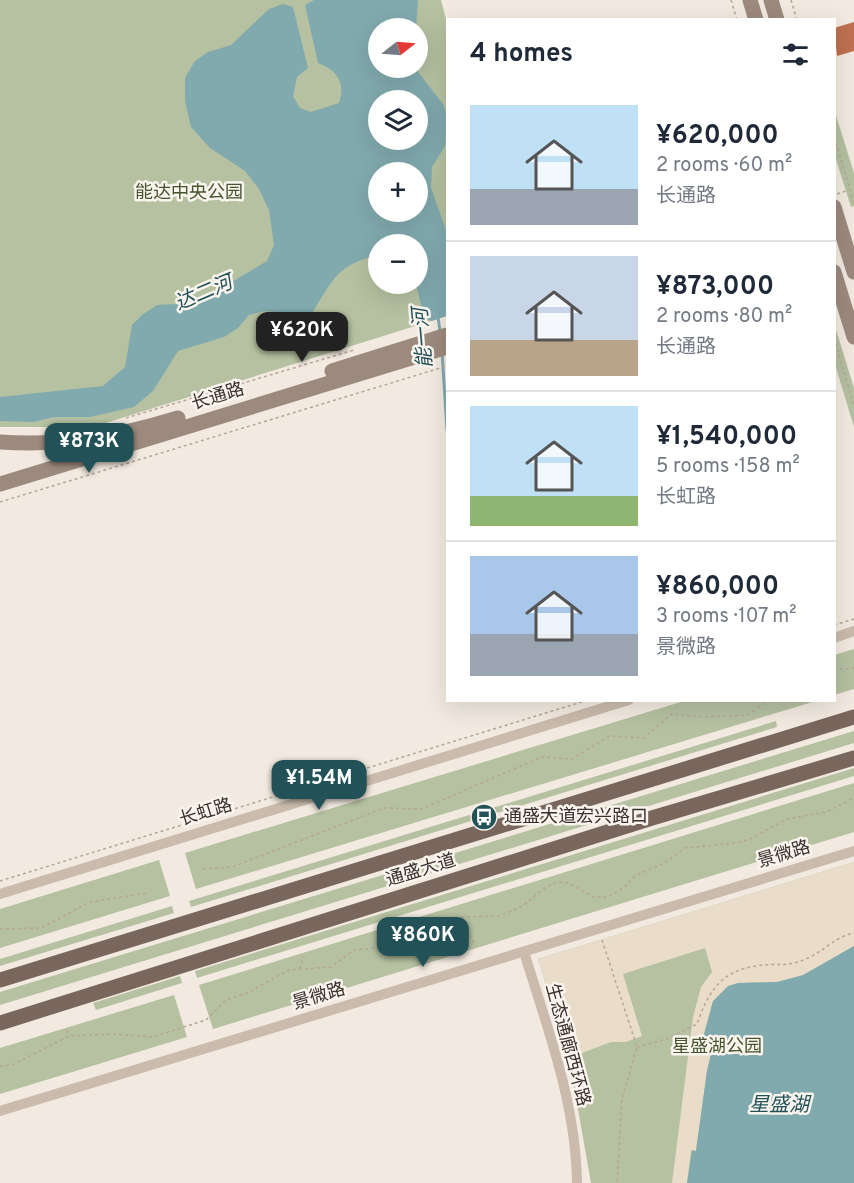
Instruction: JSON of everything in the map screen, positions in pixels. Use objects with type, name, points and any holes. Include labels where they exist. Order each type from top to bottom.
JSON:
[{"type":"main road","name":"通盛大道","points":[[0,980],[854,717]]},
{"type":"main road","name":"通盛大道","points":[[0,1023],[652,818],[854,758]]},
{"type":"street","points":[[750,0],[755,18]]},
{"type":"street","points":[[771,0],[776,18]]},
{"type":"street","points":[[836,219],[854,272]]},
{"type":"street","points":[[836,278],[854,337]]},
{"type":"street","name":"长通路","points":[[0,442],[40,445],[118,436],[446,335]]},
{"type":"street","name":"长通路","points":[[0,484],[446,347]]},
{"type":"street","points":[[836,637],[854,631]]},
{"type":"street","name":"长虹路","points":[[0,894],[623,702]]},
{"type":"street","name":"景微路","points":[[0,1111],[854,850]]},
{"type":"street","name":"生态通廊西环路","points":[[524,952],[561,1073],[572,1125],[577,1183]]},
{"type":"path","points":[[731,0],[736,18]]},
{"type":"path","points":[[791,0],[796,18]]},
{"type":"path","points":[[836,144],[854,202]]},
{"type":"path","points":[[836,194],[850,190]]},
{"type":"path","points":[[836,345],[854,405]]},
{"type":"path","points":[[119,420],[354,350]]},
{"type":"path","points":[[0,502],[446,366]]},
{"type":"path","points":[[836,624],[854,619]]},
{"type":"path","points":[[836,670],[854,668]]},
{"type":"path","points":[[0,880],[581,702]]},
{"type":"path","points":[[203,869],[232,867],[384,808],[421,809],[542,757],[572,759],[609,736],[644,738],[671,714],[703,717],[748,716],[766,702]]},
{"type":"path","points":[[0,1066],[12,1065],[69,1036],[113,1034],[152,1037],[206,1020],[226,1000],[247,993],[289,970],[330,967],[354,950],[385,947],[438,931],[462,917],[499,915],[521,907],[545,888],[557,882],[568,883],[594,897],[608,897],[623,888],[635,876],[664,862],[685,848],[736,843],[750,839],[787,819],[826,813],[854,798]]},
{"type":"path","points":[[0,929],[41,928],[90,902],[147,893]]},
{"type":"path","points":[[462,917],[476,946]]},
{"type":"path","points":[[637,1047],[666,1039],[697,1024],[706,997],[723,978],[755,966],[784,967],[811,957],[838,937],[854,933]]},
{"type":"path","points":[[601,937],[637,1047],[622,1099],[617,1183]]},
{"type":"path","points":[[300,969],[303,956]]},
{"type":"path","points":[[67,1030],[69,1036]]},
{"type":"green space","name":"能达中央公园","points":[[0,0],[441,0],[446,19],[446,316],[93,427],[0,427]]},
{"type":"green space","points":[[836,115],[854,173],[854,206],[851,207],[836,159]]},
{"type":"green space","points":[[836,330],[854,388],[854,427],[836,368]]},
{"type":"green space","points":[[854,649],[854,689],[836,694],[836,654]]},
{"type":"green space","points":[[681,702],[813,702],[196,889],[185,853]]},
{"type":"green space","points":[[776,721],[777,727],[191,907],[189,901]]},
{"type":"green space","points":[[854,731],[854,743],[0,1005],[0,992]]},
{"type":"green space","points":[[854,768],[854,776],[197,978],[195,971]]},
{"type":"green space","points":[[854,783],[854,832],[213,1029],[199,985]]},
{"type":"green space","points":[[159,860],[170,896],[0,948],[0,909]]},
{"type":"green space","name":"星盛湖公园","points":[[854,862],[854,1183],[591,1183],[569,1058],[538,959]]},
{"type":"green space","points":[[172,906],[174,913],[0,966],[0,959]]},
{"type":"green space","points":[[180,976],[182,983],[96,1010],[93,1003]]},
{"type":"green space","points":[[174,995],[187,1037],[0,1094],[0,1048]]},
{"type":"shaded area","points":[[854,862],[854,946],[803,976],[777,982],[738,983],[713,1001],[703,1038],[715,1040],[707,1071],[696,1151],[691,1151],[687,1183],[672,1183],[693,1017],[701,987],[712,972],[705,948],[623,974],[642,1036],[626,1042],[611,1042],[569,1058],[538,959]]},
{"type":"water","points":[[314,0],[418,0],[417,18],[368,18],[368,78],[423,78],[443,104],[446,112],[445,146],[432,167],[431,188],[446,230],[446,316],[432,321],[424,318],[418,294],[428,294],[428,234],[368,234],[368,258],[344,269],[337,276],[311,315],[264,311],[249,315],[238,328],[224,337],[178,351],[153,391],[134,407],[90,417],[55,417],[33,422],[0,421],[0,397],[103,386],[125,367],[132,325],[142,315],[157,305],[197,303],[267,261],[274,245],[269,210],[259,189],[245,171],[210,148],[191,127],[185,101],[185,78],[195,61],[208,52],[231,45],[269,9],[283,4],[293,7],[308,68],[297,77],[293,96],[300,108],[311,112],[339,103],[340,83],[335,73],[318,63],[305,5]]},
{"type":"water","name":"星盛湖","points":[[854,946],[854,1183],[687,1183],[692,1150],[696,1151],[707,1071],[714,1040],[703,1038],[713,1001],[728,986],[738,983],[777,982],[803,975]]},
{"type":"building","points":[[854,22],[854,51],[837,56],[836,27]]},
{"type":"waterway","name":"能一河","points":[[438,317],[440,331]]},
{"type":"waterway","name":"能一河","points":[[442,352],[446,414]]},
{"type":"place","name":"通盛大道宏兴路口","points":[[484,817]]},
{"type":"water label","name":"达二河","points":[[204,294]]}]
